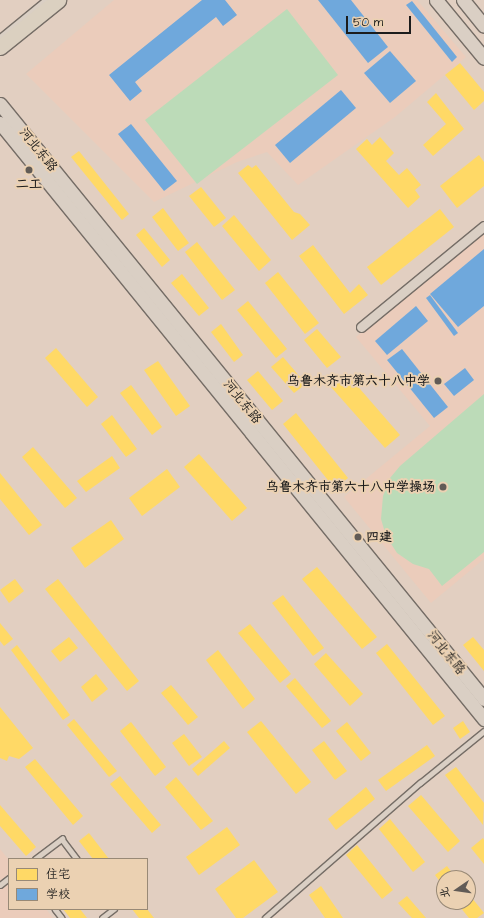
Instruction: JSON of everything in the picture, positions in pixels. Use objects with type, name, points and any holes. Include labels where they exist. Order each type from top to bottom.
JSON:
[{"type":"main road","points":[[0,47],[58,0]]},
{"type":"main road","points":[[436,0],[484,58]]},
{"type":"main road","points":[[462,0],[484,26]]},
{"type":"main road","name":"河北东路","points":[[0,104],[484,699]]},
{"type":"main road","points":[[0,123],[484,719]]},
{"type":"street","points":[[361,327],[484,226]]},
{"type":"lane","points":[[0,37],[45,0]]},
{"type":"lane","points":[[265,918],[420,783],[484,731]]},
{"type":"lane","points":[[36,858],[62,839],[76,858]]},
{"type":"lane","points":[[0,885],[8,879]]},
{"type":"lane","points":[[56,910],[62,918]]},
{"type":"lane","points":[[102,918],[113,910]]},
{"type":"shaded area","points":[[114,0],[417,0],[466,57],[395,117],[298,185],[267,152],[237,162],[154,202],[26,74]]},
{"type":"shaded area","name":"乌鲁木齐市第六十八中学","points":[[484,231],[484,559],[431,603],[344,497],[430,426],[356,337]]},
{"type":"shaded area","points":[[0,849],[8,859],[8,910],[47,910],[53,918],[0,918]]},
{"type":"green space","points":[[287,9],[338,75],[197,184],[145,120]]},
{"type":"green space","points":[[484,394],[484,552],[442,586],[429,569],[413,564],[397,553],[386,536],[381,519],[383,496],[390,478],[400,466]]},
{"type":"building: 住宅","points":[[460,63],[484,92],[484,101],[474,110],[445,75]]},
{"type":"building: 住宅","points":[[436,93],[464,129],[433,156],[423,145],[446,124],[427,102]]},
{"type":"building: 住宅","points":[[380,137],[394,153],[386,161],[399,175],[407,168],[421,185],[415,190],[420,197],[408,208],[356,149],[367,139],[372,145]]},
{"type":"building: 住宅","points":[[79,151],[129,214],[122,220],[71,157]]},
{"type":"building: 住宅","points":[[479,155],[484,162],[484,186],[457,208],[440,186]]},
{"type":"building: 住宅","points":[[248,165],[252,168],[256,165],[294,212],[300,214],[310,225],[292,240],[238,173]]},
{"type":"building: 住宅","points":[[201,187],[226,218],[214,227],[189,196]]},
{"type":"building: 住宅","points":[[163,208],[189,243],[178,251],[152,217]]},
{"type":"building: 住宅","points":[[440,209],[454,227],[381,285],[367,267]]},
{"type":"building: 住宅","points":[[234,215],[271,260],[259,271],[222,226]]},
{"type":"building: 住宅","points":[[144,228],[170,260],[162,267],[136,235]]},
{"type":"building: 住宅","points":[[197,242],[235,290],[222,300],[185,252]]},
{"type":"building: 住宅","points":[[313,245],[350,293],[359,284],[368,295],[344,314],[299,256]]},
{"type":"building: 住宅","points":[[278,272],[319,323],[305,334],[265,283]]},
{"type":"building: 住宅","points":[[182,274],[209,308],[199,316],[171,283]]},
{"type":"building: 住宅","points":[[248,301],[287,349],[276,358],[237,310]]},
{"type":"building: 住宅","points":[[221,324],[243,355],[234,362],[211,332]]},
{"type":"building: 住宅","points":[[317,329],[341,357],[327,368],[304,340]]},
{"type":"building: 住宅","points":[[56,348],[98,397],[87,407],[45,358]]},
{"type":"building: 住宅","points":[[283,357],[306,384],[294,393],[271,367]]},
{"type":"building: 住宅","points":[[158,361],[190,406],[176,416],[144,370]]},
{"type":"building: 住宅","points":[[258,371],[283,401],[272,410],[247,380]]},
{"type":"building: 住宅","points":[[347,374],[400,435],[385,448],[331,387]]},
{"type":"building: 住宅","points":[[131,385],[162,427],[152,435],[120,393]]},
{"type":"building: 住宅","points":[[296,413],[348,478],[335,489],[283,424]]},
{"type":"building: 住宅","points":[[112,415],[137,449],[126,457],[101,424]]},
{"type":"building: 住宅","points":[[33,447],[77,498],[65,508],[22,457]]},
{"type":"building: 住宅","points":[[199,454],[247,508],[232,521],[184,467]]},
{"type":"building: 住宅","points":[[112,456],[120,468],[86,492],[77,481]]},
{"type":"building: 住宅","points":[[167,469],[180,487],[142,516],[129,498]]},
{"type":"building: 住宅","points":[[0,473],[42,525],[29,535],[0,499]]},
{"type":"building: 住宅","points":[[111,520],[124,539],[85,568],[71,548]]},
{"type":"building: 住宅","points":[[317,567],[377,637],[362,649],[302,579]]},
{"type":"building: 住宅","points":[[15,579],[24,591],[9,603],[0,590]]},
{"type":"building: 住宅","points":[[58,579],[139,681],[127,691],[45,589]]},
{"type":"building: 住宅","points":[[283,595],[324,648],[313,656],[272,603]]},
{"type":"building: 住宅","points":[[0,623],[13,639],[4,646],[0,641]]},
{"type":"building: 住宅","points":[[250,624],[291,674],[280,683],[238,633]]},
{"type":"building: 住宅","points":[[69,637],[78,648],[60,662],[51,651]]},
{"type":"building: 住宅","points":[[473,637],[484,650],[484,671],[463,645]]},
{"type":"building: 住宅","points":[[387,644],[445,716],[433,725],[376,653]]},
{"type":"building: 住宅","points":[[17,645],[70,715],[63,720],[11,650]]},
{"type":"building: 住宅","points":[[218,650],[255,699],[243,709],[206,660]]},
{"type":"building: 住宅","points":[[326,653],[363,694],[350,706],[314,664]]},
{"type":"building: 住宅","points":[[96,674],[108,689],[92,702],[81,687]]},
{"type":"building: 住宅","points":[[295,678],[331,721],[322,728],[286,686]]},
{"type":"building: 住宅","points":[[171,685],[198,717],[188,725],[161,693]]},
{"type":"building: 住宅","points":[[0,707],[33,748],[19,759],[9,756],[7,761],[0,758]]},
{"type":"building: 住宅","points":[[74,719],[117,771],[109,777],[67,725]]},
{"type":"building: 住宅","points":[[261,721],[311,782],[296,794],[247,732]]},
{"type":"building: 住宅","points":[[463,721],[470,732],[460,739],[453,728]]},
{"type":"building: 住宅","points":[[131,722],[166,767],[155,776],[120,731]]},
{"type":"building: 住宅","points":[[347,722],[371,753],[361,761],[336,731]]},
{"type":"building: 住宅","points":[[184,734],[202,757],[189,766],[172,743]]},
{"type":"building: 住宅","points":[[224,741],[230,748],[198,776],[192,769]]},
{"type":"building: 住宅","points":[[324,741],[347,771],[335,780],[312,750]]},
{"type":"building: 住宅","points":[[427,745],[435,756],[386,791],[378,780]]},
{"type":"building: 住宅","points":[[35,759],[83,816],[73,825],[25,767]]},
{"type":"building: 住宅","points":[[456,767],[484,803],[483,825],[445,775]]},
{"type":"building: 住宅","points":[[120,776],[161,825],[152,833],[110,784]]},
{"type":"building: 住宅","points":[[176,777],[213,821],[201,830],[165,787]]},
{"type":"building: 住宅","points":[[366,787],[375,799],[336,830],[328,819]]},
{"type":"building: 住宅","points":[[421,795],[460,841],[448,852],[408,806]]},
{"type":"building: 住宅","points":[[0,805],[36,847],[26,856],[0,826]]},
{"type":"building: 住宅","points":[[390,819],[425,862],[413,872],[379,829]]},
{"type":"building: 住宅","points":[[227,827],[240,845],[199,875],[186,857]]},
{"type":"building: 住宅","points":[[89,833],[108,858],[92,858],[79,841]]},
{"type":"building: 住宅","points":[[483,838],[484,840],[484,864],[471,848]]},
{"type":"building: 住宅","points":[[357,845],[393,890],[382,899],[346,855]]},
{"type":"building: 住宅","points":[[254,860],[278,892],[243,918],[236,918],[215,889]]},
{"type":"building: 住宅","points":[[447,866],[450,870],[442,870]]},
{"type":"building: 住宅","points":[[321,886],[343,918],[325,918],[309,895]]},
{"type":"building: 住宅","points":[[407,896],[426,918],[412,918],[398,903]]},
{"type":"building: 住宅","points":[[476,903],[484,913],[477,918],[469,918],[462,910],[476,910]]},
{"type":"building: 住宅","points":[[64,910],[81,910],[87,918],[70,918]]},
{"type":"building: 住宅","points":[[133,910],[148,910],[154,918],[139,918]]},
{"type":"building: 学校","points":[[202,0],[225,0],[237,15],[223,26],[216,17],[135,82],[142,91],[130,101],[109,75]]},
{"type":"building: 学校","points":[[318,0],[351,0],[388,47],[368,63]]},
{"type":"building: 学校","points":[[412,1],[457,57],[452,62],[406,5]]},
{"type":"building: 学校","points":[[390,51],[416,81],[390,103],[364,73]]},
{"type":"building: 学校","points":[[341,90],[356,108],[290,163],[275,145]]},
{"type":"building: 学校","points":[[131,124],[177,181],[164,191],[118,134]]},
{"type":"building: 学校","points":[[484,249],[484,306],[458,327],[430,294]]},
{"type":"building: 学校","points":[[430,295],[458,333],[454,336],[426,298]]},
{"type":"building: 学校","points":[[416,306],[428,321],[387,355],[375,341]]},
{"type":"building: 学校","points":[[402,349],[448,407],[434,418],[387,360]]},
{"type":"building: 学校","points":[[465,368],[474,380],[454,396],[444,384]]},
{"type":"place","name":"二工","points":[[29,170]]},
{"type":"place","name":"乌鲁木齐市第六十八中学","points":[[438,381]]},
{"type":"place","name":"乌鲁木齐市第六十八中学操场","points":[[443,487]]},
{"type":"place","name":"四建","points":[[358,537]]}]
